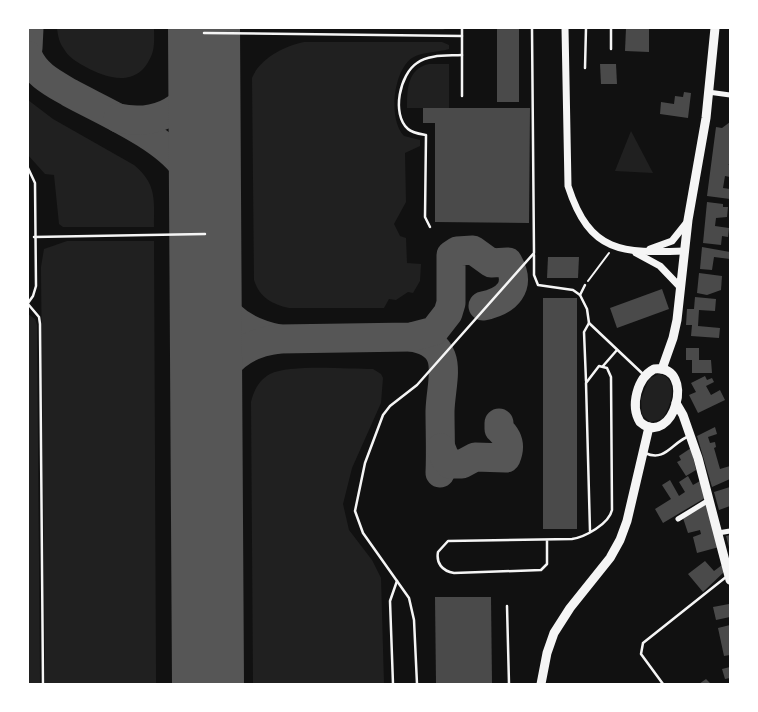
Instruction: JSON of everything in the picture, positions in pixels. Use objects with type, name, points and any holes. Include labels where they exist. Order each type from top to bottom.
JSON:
[{"type":"main road","points":[[662,369],[673,338],[688,220],[701,151],[715,28]]},
{"type":"main road","points":[[662,369],[670,372],[676,381],[676,403],[666,423],[661,426],[649,427],[640,422],[636,412],[638,392],[644,376],[654,370],[662,369]]},
{"type":"main road","points":[[676,403],[691,435],[730,577]]},
{"type":"main road","points":[[541,684],[547,653],[554,633],[570,608],[610,558],[620,540],[627,521],[649,427]]},
{"type":"street","points":[[565,28],[568,186],[576,211],[590,229],[614,247],[636,252],[685,251]]},
{"type":"street","points":[[708,92],[730,94]]},
{"type":"street","points":[[636,252],[669,243],[688,220]]},
{"type":"street","points":[[636,252],[660,266],[680,288]]},
{"type":"street","points":[[678,519],[710,500]]},
{"type":"street","points":[[718,533],[730,531]]},
{"type":"lane","points":[[462,28],[462,96]]},
{"type":"lane","points":[[532,28],[534,275],[538,285],[573,290],[580,295],[587,310],[589,323],[644,376]]},
{"type":"lane","points":[[585,68],[586,28]]},
{"type":"lane","points":[[611,28],[611,50]]},
{"type":"lane","points":[[204,33],[462,36]]},
{"type":"lane","points":[[430,227],[425,217],[426,135],[408,130],[402,122],[400,86],[403,78],[417,62],[427,58],[462,55]]},
{"type":"lane","points":[[28,168],[35,183],[34,237],[36,286],[28,304],[38,317],[40,324],[43,684]]},
{"type":"lane","points":[[34,237],[205,234]]},
{"type":"lane","points":[[417,684],[414,620],[409,598],[363,533],[356,511],[365,462],[383,415],[390,406],[417,385],[534,254]]},
{"type":"lane","points":[[580,295],[585,285]]},
{"type":"lane","points":[[589,323],[584,332],[590,531]]},
{"type":"lane","points":[[586,382],[596,368],[603,366],[617,350]]},
{"type":"lane","points":[[547,540],[547,564],[540,570],[454,573],[444,570],[438,562],[440,547],[453,540],[547,540],[578,538],[607,519],[612,510],[611,377],[609,371],[603,366]]},
{"type":"lane","points":[[642,452],[657,457],[691,435]]},
{"type":"lane","points":[[663,684],[641,654],[643,644],[730,577]]},
{"type":"lane","points":[[393,684],[390,601],[397,581]]},
{"type":"lane","points":[[507,606],[509,684]]},
{"type":"path","points":[[585,285],[614,247]]},
{"type":"shaded area","points":[[57,28],[154,28],[153,51],[146,65],[139,72],[131,76],[123,78],[103,75],[70,57],[61,44]]},
{"type":"shaded area","points":[[291,28],[447,28],[443,30]]},
{"type":"shaded area","points":[[304,42],[442,42],[449,45],[449,49],[421,54],[412,58],[400,73],[397,84],[394,108],[399,129],[404,136],[420,140],[420,146],[405,153],[406,202],[394,224],[400,236],[406,238],[407,263],[421,264],[420,281],[413,293],[408,292],[396,300],[389,299],[384,308],[289,308],[263,296],[254,280],[252,78],[261,64],[274,54],[289,46]]},
{"type":"shaded area","points":[[429,64],[449,64],[449,108],[407,108],[408,87],[412,75],[416,70]]},
{"type":"shaded area","points":[[28,100],[53,119],[134,165],[141,172],[147,179],[153,193],[154,227],[63,227],[59,224],[54,175],[45,174],[28,155]]},
{"type":"shaded area","points":[[631,131],[653,173],[615,171]]},
{"type":"shaded area","points":[[67,241],[154,241],[156,684],[45,684],[41,267],[44,249]]},
{"type":"shaded area","points":[[28,314],[35,319],[37,325],[40,684],[28,684]]},
{"type":"shaded area","points":[[305,368],[373,369],[381,374],[383,378],[381,403],[352,468],[343,504],[349,530],[372,560],[381,578],[384,684],[253,684],[251,402],[254,393],[263,379],[279,371]]},
{"type":"shaded area","points":[[659,374],[670,381],[672,387],[671,401],[662,419],[650,422],[642,415],[641,399],[649,379]]},
{"type":"building","points":[[497,28],[519,28],[519,102],[497,102]]},
{"type":"building","points":[[626,28],[649,28],[649,52],[625,51]]},
{"type":"building","points":[[600,64],[616,64],[617,84],[601,84]]},
{"type":"building","points":[[684,92],[691,93],[688,118],[660,114],[661,102],[674,104],[675,96],[683,97]]},
{"type":"building","points":[[423,108],[530,108],[529,223],[435,222],[435,123],[423,123]]},
{"type":"building","points":[[730,122],[730,164],[728,165],[730,165],[730,177],[725,176],[723,188],[730,189],[730,199],[707,196],[716,127],[722,128]]},
{"type":"building","points":[[707,202],[723,204],[723,207],[728,207],[727,217],[716,218],[715,226],[729,228],[728,237],[722,236],[721,245],[703,243]]},
{"type":"building","points":[[702,247],[730,252],[730,259],[714,257],[712,270],[700,269]]},
{"type":"building","points":[[548,257],[579,257],[578,278],[547,278]]},
{"type":"building","points":[[699,273],[722,276],[721,290],[707,295],[697,293]]},
{"type":"building","points":[[662,289],[669,309],[617,328],[610,308]]},
{"type":"building","points":[[695,297],[716,299],[715,311],[699,310],[698,326],[720,328],[719,338],[691,336],[692,325],[686,325],[687,309],[694,309]]},
{"type":"building","points":[[543,298],[577,298],[577,529],[543,529]]},
{"type":"building","points":[[686,348],[699,348],[699,360],[711,360],[712,373],[692,373],[692,360],[686,360]]},
{"type":"building","points":[[705,376],[707,380],[712,378],[714,382],[706,386],[711,395],[720,390],[725,400],[698,413],[689,395],[696,392],[691,383]]},
{"type":"building","points":[[715,427],[717,434],[708,437],[710,443],[715,442],[716,447],[714,448],[720,469],[730,466],[730,479],[712,487],[697,436]]},
{"type":"building","points":[[691,448],[696,470],[686,476],[677,462],[681,460],[679,456]]},
{"type":"building","points":[[688,476],[693,485],[700,481],[705,498],[663,523],[655,509],[671,499],[662,485],[670,480],[679,496],[685,492],[679,482]]},
{"type":"building","points":[[730,487],[730,506],[719,510],[714,492]]},
{"type":"building","points":[[707,504],[719,547],[697,553],[693,537],[701,534],[700,530],[688,533],[683,518]]},
{"type":"building","points":[[730,535],[730,551],[726,536]]},
{"type":"building","points":[[705,561],[714,571],[722,565],[724,572],[703,592],[688,574]]},
{"type":"building","points":[[435,597],[491,597],[492,684],[436,684]]},
{"type":"building","points":[[729,604],[730,617],[716,620],[713,607]]},
{"type":"building","points":[[730,625],[730,655],[724,656],[718,628]]},
{"type":"building","points":[[730,667],[730,678],[725,679],[722,669]]},
{"type":"building","points":[[706,679],[711,684],[699,684]]},
{"type":"taxiway","points":[[28,48],[29,28]]},
{"type":"taxiway","points":[[118,118],[142,120],[154,118],[176,109],[192,91],[200,71],[204,44]]},
{"type":"taxiway","points":[[28,56],[31,63],[51,82],[148,135],[175,157],[185,168],[192,181],[205,225]]},
{"type":"taxiway","points":[[206,428],[208,411],[217,380],[224,368],[234,357],[246,349],[279,339],[411,337],[434,331],[448,313],[451,303],[451,255],[457,251],[473,250],[491,263],[508,262],[513,279],[513,286],[510,292],[499,301],[483,306]]},
{"type":"taxiway","points":[[205,268],[216,296],[230,316],[251,330],[279,339]]},
{"type":"taxiway","points":[[411,337],[425,341],[435,347],[441,355],[443,375],[440,411],[440,473]]},
{"type":"taxiway","points":[[441,448],[450,464],[462,464],[475,457],[506,458],[508,442],[505,435],[499,429],[499,423]]},
{"type":"runway","points":[[204,28],[208,684]]}]
